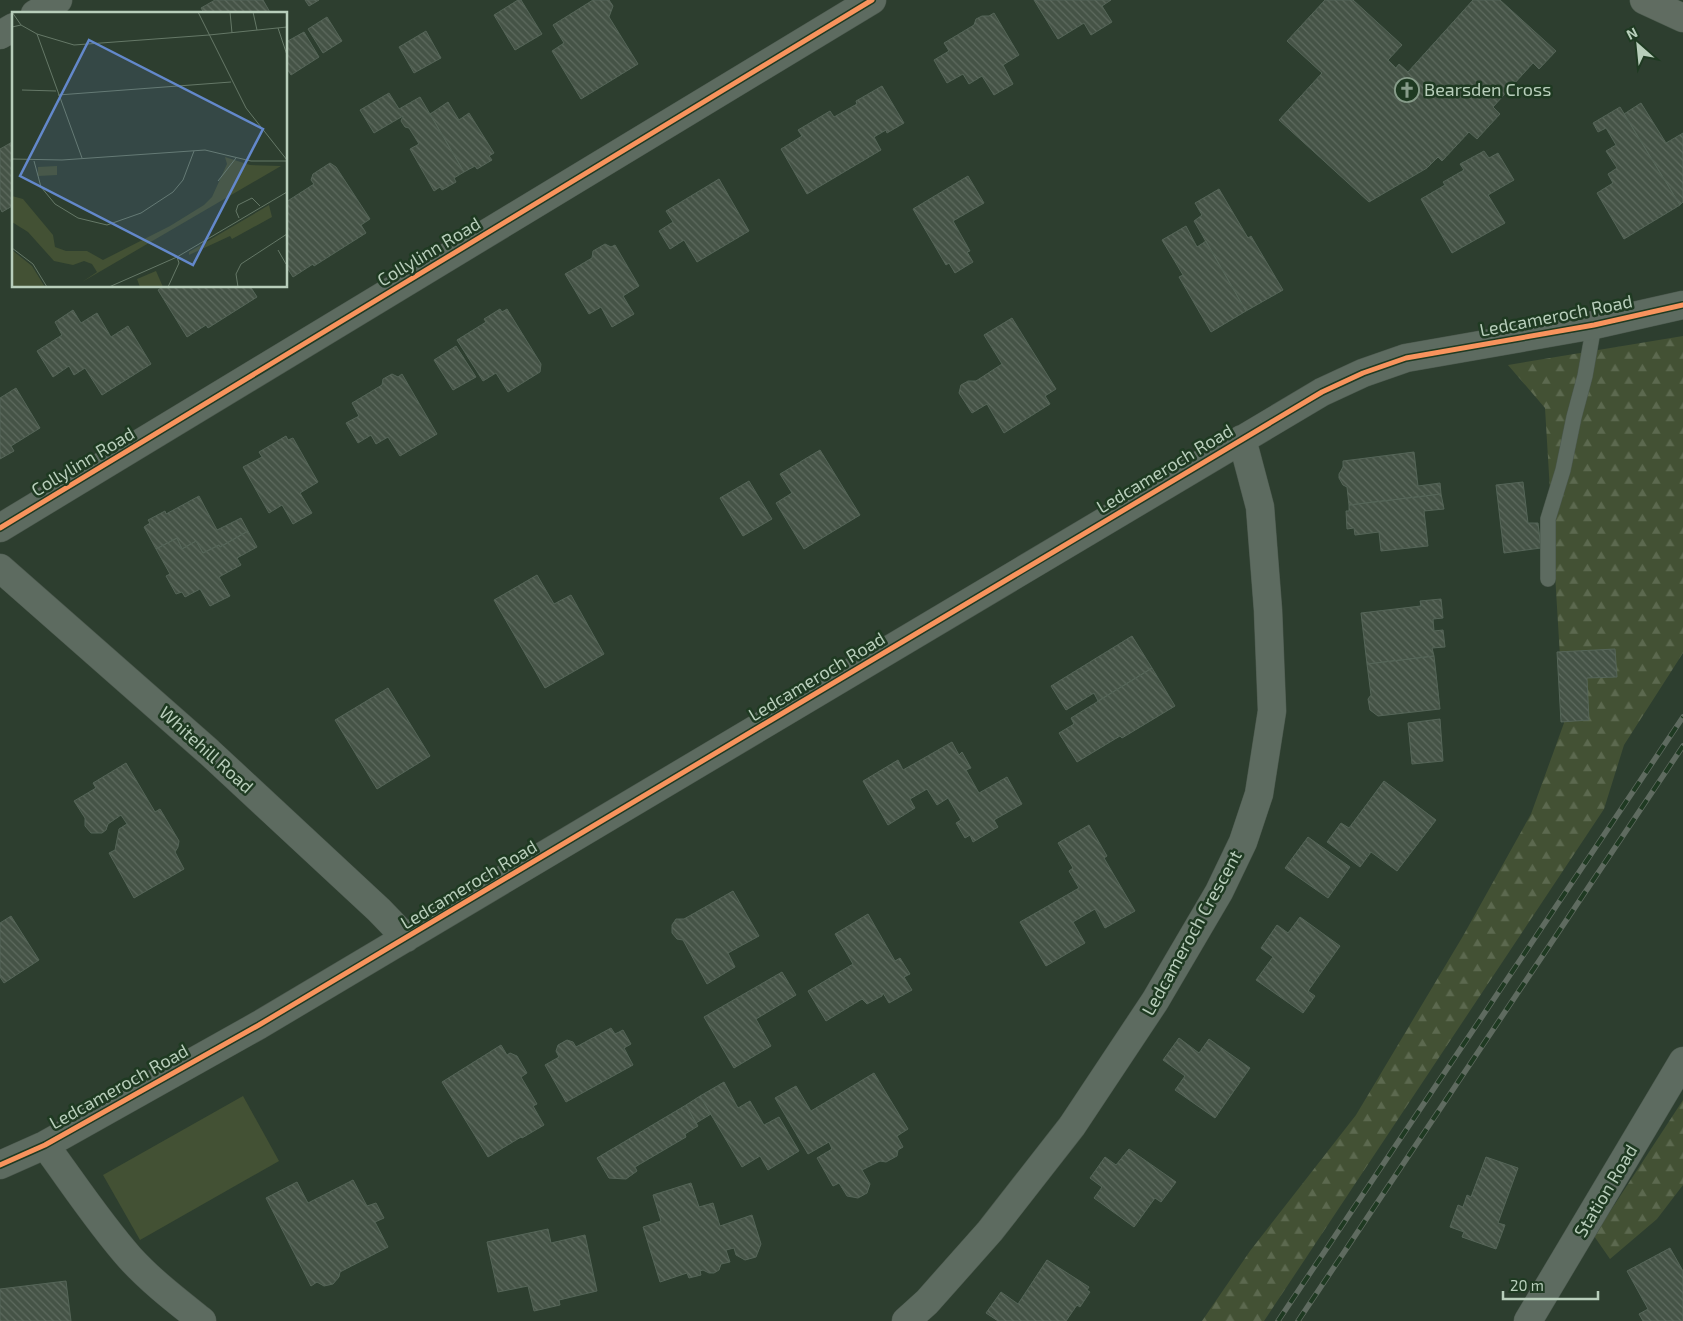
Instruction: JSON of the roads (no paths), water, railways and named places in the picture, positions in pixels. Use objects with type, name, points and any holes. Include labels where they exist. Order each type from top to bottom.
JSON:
[{"type":"main road","points":[[1644,0],[1683,18]]},
{"type":"street","points":[[38,12],[58,0]]},
{"type":"street","name":"Collylinn Road","points":[[0,528],[872,0]]},
{"type":"street","points":[[0,35],[12,28]]},
{"type":"street","name":"Ledcameroch Road","points":[[0,1165],[45,1145],[258,1025],[1322,392],[1362,373],[1406,358],[1594,325],[1683,306]]},
{"type":"street","name":"Ledcameroch Crescent","points":[[906,1321],[927,1302],[990,1231],[1072,1126],[1155,1002],[1219,892],[1243,842],[1259,794],[1272,711],[1268,610],[1260,507],[1242,439]]},
{"type":"street","name":"Whitehill Road","points":[[0,568],[209,752],[379,910],[406,938]]},
{"type":"street","name":"Station Road","points":[[1528,1321],[1683,1061]]},
{"type":"street","points":[[45,1145],[97,1217],[131,1258],[164,1292],[202,1321]]},
{"type":"lane","points":[[1548,579],[1548,519],[1563,470],[1585,376],[1594,325]]},
{"type":"railway","points":[[1278,1321],[1683,717]]},
{"type":"railway","points":[[1298,1321],[1683,746]]},
{"type":"place","name":"Bearsden Cross","points":[[1407,90]]}]
